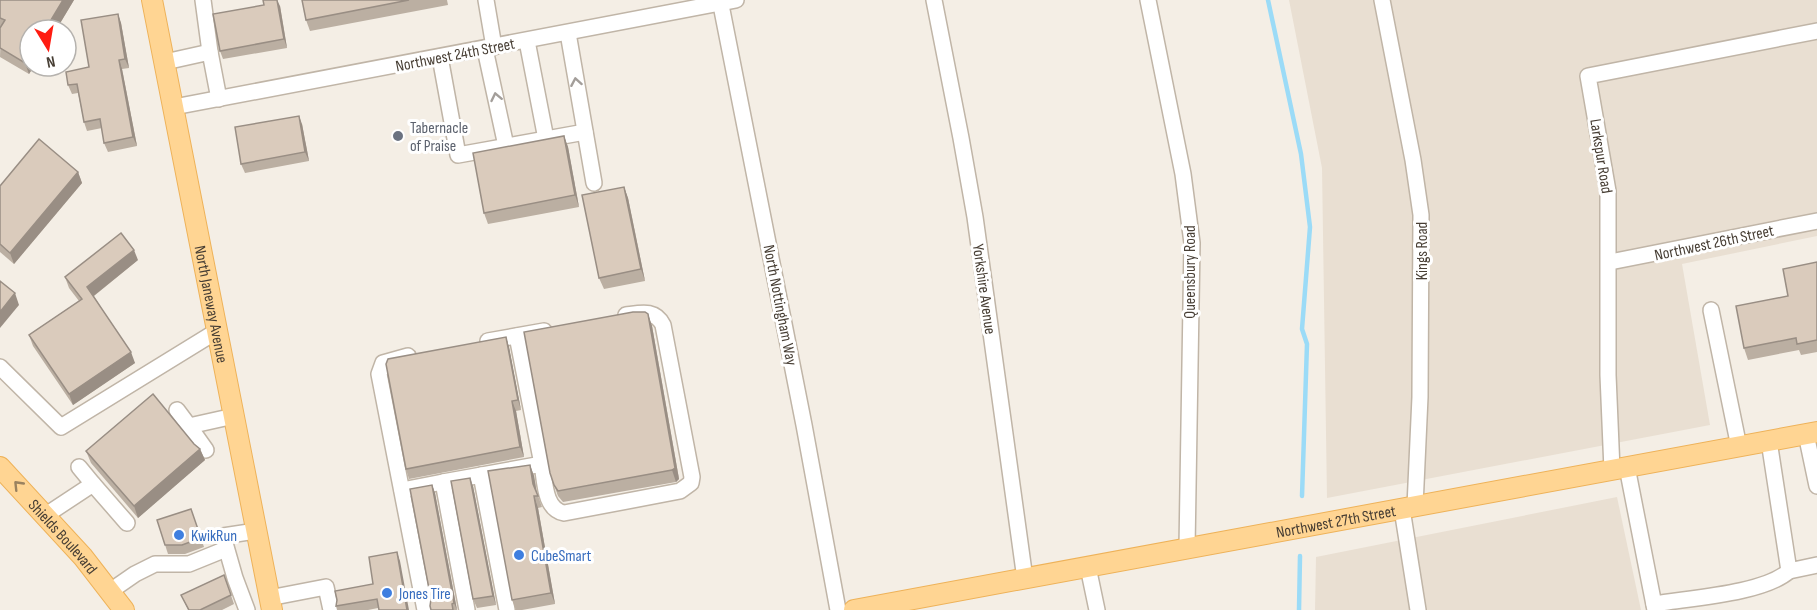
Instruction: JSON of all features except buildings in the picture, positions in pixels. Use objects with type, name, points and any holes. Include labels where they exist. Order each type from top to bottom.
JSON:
[{"type":"main road","name":"North Janeway Avenue","points":[[152,0],[271,604]]},
{"type":"main road","name":"Northwest 27th Street","points":[[855,610],[1811,433]]},
{"type":"main road","name":"Shields Boulevard","points":[[0,466],[83,557],[124,610]]},
{"type":"street","points":[[202,0],[219,99]]},
{"type":"street","points":[[486,0],[490,48],[507,146]]},
{"type":"street","name":"Yorkshire Avenue","points":[[934,0],[962,138],[975,217],[1025,579]]},
{"type":"street","name":"Queensbury Road","points":[[1148,0],[1183,174],[1192,243],[1187,548]]},
{"type":"street","name":"Kings Road","points":[[1382,0],[1413,160],[1421,215],[1420,397],[1409,508],[1418,610]]},
{"type":"street","name":"Northwest 24th Street","points":[[174,107],[726,1]]},
{"type":"street","name":"North Nottingham Way","points":[[726,1],[838,610]]},
{"type":"street","name":"Larkspur Road","points":[[1655,607],[1619,469],[1608,375],[1610,262],[1608,191],[1588,76],[1817,31]]},
{"type":"street","points":[[568,33],[594,183]]},
{"type":"street","points":[[527,41],[546,139]]},
{"type":"street","points":[[165,62],[210,52]]},
{"type":"street","points":[[440,57],[458,155],[585,132]]},
{"type":"street","name":"Northwest 26th Street","points":[[1610,262],[1817,221]]},
{"type":"street","points":[[1711,310],[1739,447]]},
{"type":"street","points":[[517,336],[550,503],[557,512],[564,513],[680,491],[691,483],[692,477],[660,319],[647,312],[615,318]]},
{"type":"street","points":[[470,345],[560,328]]},
{"type":"street","points":[[0,367],[61,427],[217,331]]},
{"type":"street","points":[[423,353],[388,360],[383,363],[379,374],[425,610]]},
{"type":"street","points":[[177,410],[206,450]]},
{"type":"street","points":[[189,426],[234,416]]},
{"type":"street","points":[[1811,433],[1817,486]]},
{"type":"street","points":[[1769,441],[1789,571]]},
{"type":"street","points":[[402,490],[542,464]]},
{"type":"street","points":[[79,467],[127,523]]},
{"type":"street","points":[[481,475],[507,610]]},
{"type":"street","points":[[443,482],[467,610]]},
{"type":"street","points":[[46,515],[93,483]]},
{"type":"street","points":[[247,610],[223,536],[256,531]]},
{"type":"street","points":[[110,592],[135,574],[155,564],[189,564],[226,549]]},
{"type":"street","points":[[1655,607],[1756,587],[1781,578],[1789,571],[1817,565]]},
{"type":"street","points":[[1088,567],[1097,610]]},
{"type":"street","points":[[271,604],[326,587],[331,610]]},
{"type":"shaded area","points":[[1289,0],[1817,0],[1817,236],[1682,264],[1710,425],[1327,498],[1322,168]]},
{"type":"shaded area","points":[[1617,497],[1641,610],[1315,610],[1316,557]]},
{"type":"waterway","points":[[1268,0],[1301,154],[1310,227],[1302,329],[1307,344],[1302,496]]},
{"type":"waterway","points":[[1299,610],[1300,556]]},
{"type":"place","name":"Tabernacle of Praise","points":[[398,136]]},
{"type":"place","name":"KwikRun","points":[[179,535]]},
{"type":"place","name":"CubeSmart","points":[[519,555]]},
{"type":"place","name":"Jones Tire","points":[[387,593]]}]
